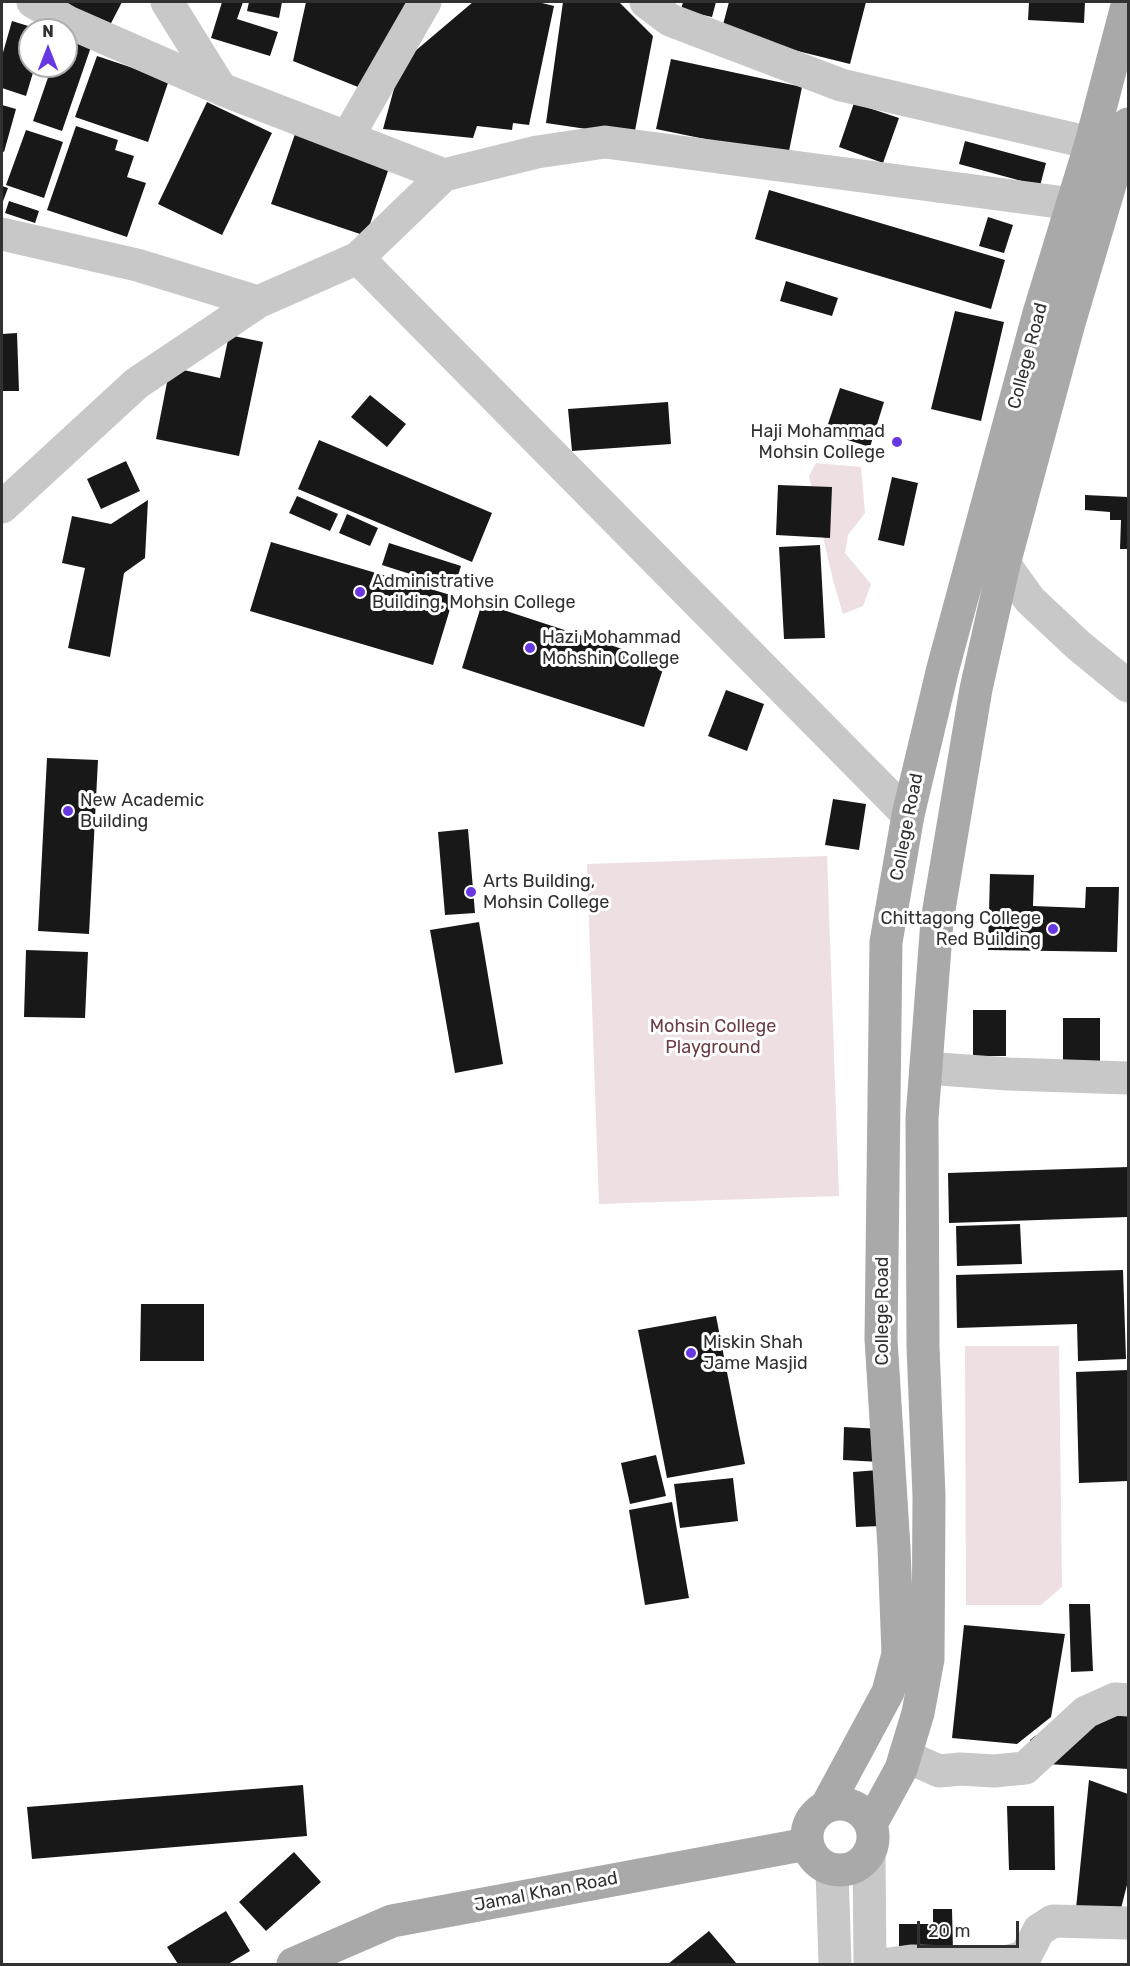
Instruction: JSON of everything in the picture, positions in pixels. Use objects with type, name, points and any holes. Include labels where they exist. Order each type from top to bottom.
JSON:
[{"type":"main road","name":"College Road","points":[[826,1807],[888,1692],[898,1654],[881,1339],[886,942],[908,814],[943,668],[1039,313],[1091,143],[1128,2]]},
{"type":"main road","name":"College Road","points":[[870,1840],[901,1769],[918,1713],[928,1659],[929,1496],[923,1346],[922,1118],[937,921],[976,689],[1004,564],[1069,323],[1128,124]]},
{"type":"main road","points":[[836,1804],[847,1805],[866,1815],[870,1840],[862,1862],[853,1868],[832,1870],[823,1866],[816,1861],[807,1844],[806,1833],[810,1822],[816,1813],[826,1807],[836,1804]]},
{"type":"main road","name":"Jamal Khan Road","points":[[293,1965],[392,1922],[807,1844]]},
{"type":"street","points":[[33,2],[68,22],[220,89],[444,175]]},
{"type":"street","points":[[167,2],[220,89]]},
{"type":"street","points":[[347,138],[425,2]]},
{"type":"street","points":[[646,2],[670,20],[841,85],[1091,143]]},
{"type":"street","points":[[2,507],[137,383],[258,302],[358,258],[444,175],[537,152],[605,142],[1073,204]]},
{"type":"street","points":[[2,234],[137,265],[258,302]]},
{"type":"street","points":[[358,258],[908,814]]},
{"type":"street","points":[[1004,564],[1030,600],[1078,645],[1128,686]]},
{"type":"street","points":[[926,1068],[1008,1074],[1128,1078]]},
{"type":"street","points":[[905,1756],[939,1771],[960,1769],[994,1771],[1025,1768],[1086,1712],[1115,1698],[1128,1700]]},
{"type":"street","points":[[870,1840],[870,1965]]},
{"type":"street","points":[[832,1870],[835,1965]]},
{"type":"street","points":[[889,1964],[911,1961],[1001,1964],[1025,1957],[1039,1930],[1053,1922],[1128,1923]]},
{"type":"green space","points":[[816,463],[861,467],[865,513],[848,535],[845,553],[871,584],[863,606],[843,614],[809,476]]},
{"type":"green space","name":"Mohsin College Playground","points":[[827,856],[839,1196],[599,1204],[587,864]]},
{"type":"green space","points":[[965,1346],[1059,1346],[1062,1587],[1041,1605],[966,1605]]},
{"type":"building","points":[[51,2],[122,2],[108,29]]},
{"type":"building","points":[[222,2],[243,2],[237,19],[278,32],[270,56],[211,38]]},
{"type":"building","points":[[249,2],[282,2],[279,18],[247,11]]},
{"type":"building","points":[[306,2],[410,2],[358,87],[293,61]]},
{"type":"building","points":[[473,2],[538,2],[554,6],[529,125],[513,123],[512,130],[477,126],[473,138],[383,129],[401,63]]},
{"type":"building","points":[[563,2],[619,2],[653,36],[634,136],[546,123]]},
{"type":"building","points":[[683,2],[716,2],[712,17],[681,10]]},
{"type":"building","points":[[729,2],[866,2],[850,64],[721,32]]},
{"type":"building","points":[[1029,2],[1085,2],[1084,23],[1028,20]]},
{"type":"building","points":[[12,21],[18,23],[18,78],[31,78],[26,96],[2,88],[2,56]]},
{"type":"building","points":[[78,43],[91,47],[62,131],[33,121],[48,78],[78,78]]},
{"type":"building","points":[[97,56],[169,80],[148,142],[75,117]]},
{"type":"building","points":[[671,59],[802,87],[788,156],[656,129]]},
{"type":"building","points":[[207,102],[272,133],[222,235],[158,204]]},
{"type":"building","points":[[854,103],[899,118],[883,163],[839,147]]},
{"type":"building","points":[[2,105],[16,109],[4,152],[2,151]]},
{"type":"building","points":[[76,126],[118,140],[115,150],[134,156],[127,177],[146,183],[127,237],[47,210]]},
{"type":"building","points":[[26,130],[63,142],[44,198],[6,185]]},
{"type":"building","points":[[295,134],[390,165],[366,236],[271,204]]},
{"type":"building","points":[[965,141],[1046,163],[1040,186],[959,164]]},
{"type":"building","points":[[2,186],[8,188],[2,204]]},
{"type":"building","points":[[769,190],[1005,260],[991,309],[755,239]]},
{"type":"building","points":[[9,201],[39,211],[35,223],[5,213]]},
{"type":"building","points":[[988,217],[1013,225],[1004,253],[979,246]]},
{"type":"building","points":[[786,281],[838,298],[832,316],[780,301]]},
{"type":"building","points":[[955,311],[1004,322],[981,421],[931,409]]},
{"type":"building","points":[[17,333],[19,391],[2,391],[2,334]]},
{"type":"building","points":[[229,335],[263,342],[239,456],[156,439],[170,367],[220,378]]},
{"type":"building","points":[[840,388],[884,402],[870,447],[825,433]]},
{"type":"building","points":[[370,395],[406,424],[387,447],[351,417]]},
{"type":"building","points":[[668,402],[671,444],[572,451],[568,409]]},
{"type":"building","points":[[319,440],[492,513],[472,562],[298,489]]},
{"type":"building","points":[[126,461],[140,491],[101,509],[87,479]]},
{"type":"building","points":[[892,477],[918,483],[904,546],[878,540]]},
{"type":"building","points":[[778,485],[832,487],[830,538],[776,535]]},
{"type":"building","points":[[1085,495],[1128,497],[1128,549],[1120,549],[1121,520],[1110,520],[1110,512],[1085,510]]},
{"type":"building","points":[[297,496],[338,514],[330,531],[289,513]]},
{"type":"building","points":[[148,500],[145,558],[124,573],[110,657],[68,648],[85,568],[62,563],[72,516],[111,524]]},
{"type":"building","points":[[347,514],[378,528],[370,546],[339,533]]},
{"type":"building","points":[[271,542],[454,596],[433,665],[250,611]]},
{"type":"building","points":[[389,543],[461,566],[454,588],[382,565]]},
{"type":"building","points":[[820,545],[825,638],[784,639],[779,547]]},
{"type":"building","points":[[482,603],[665,663],[644,727],[462,668]]},
{"type":"building","points":[[726,690],[764,704],[747,751],[708,736]]},
{"type":"building","points":[[47,758],[98,760],[89,934],[38,931]]},
{"type":"building","points":[[833,799],[866,804],[859,850],[825,845]]},
{"type":"building","points":[[468,829],[475,913],[445,915],[438,832]]},
{"type":"building","name":"Chittagong College Red Building","points":[[990,874],[1034,875],[1033,906],[1085,908],[1086,887],[1119,887],[1117,952],[988,950]]},
{"type":"building","points":[[479,922],[503,1064],[455,1073],[430,930]]},
{"type":"building","points":[[26,950],[88,952],[85,1018],[24,1017]]},
{"type":"building","points":[[973,1010],[1006,1010],[1006,1056],[973,1056]]},
{"type":"building","points":[[1063,1018],[1100,1018],[1100,1062],[1063,1062]]},
{"type":"building","points":[[1128,1167],[1128,1217],[949,1223],[948,1173]]},
{"type":"building","points":[[1020,1224],[1022,1264],[957,1266],[956,1226]]},
{"type":"building","points":[[1123,1270],[1126,1359],[1078,1361],[1077,1324],[957,1328],[956,1275]]},
{"type":"building","points":[[141,1304],[204,1304],[204,1361],[140,1361]]},
{"type":"building","points":[[716,1316],[745,1464],[667,1478],[638,1330]]},
{"type":"building","points":[[1128,1370],[1128,1481],[1079,1483],[1076,1372]]},
{"type":"building","points":[[844,1427],[882,1429],[880,1462],[843,1460]]},
{"type":"building","points":[[656,1455],[666,1496],[630,1504],[621,1463]]},
{"type":"building","points":[[878,1470],[881,1526],[856,1527],[853,1472]]},
{"type":"building","points":[[733,1478],[738,1521],[680,1528],[674,1484]]},
{"type":"building","points":[[672,1502],[689,1598],[645,1605],[629,1510]]},
{"type":"building","points":[[1069,1604],[1090,1604],[1093,1671],[1071,1672]]},
{"type":"building","points":[[964,1625],[1065,1634],[1051,1717],[1017,1744],[952,1738]]},
{"type":"building","points":[[1128,1694],[1128,1769],[1031,1763],[1030,1740],[1035,1736],[1070,1723]]},
{"type":"building","points":[[1089,1780],[1128,1794],[1128,1881],[1115,1932],[1074,1928]]},
{"type":"building","points":[[303,1785],[307,1836],[32,1859],[27,1807]]},
{"type":"building","points":[[1007,1806],[1054,1806],[1055,1870],[1009,1870]]},
{"type":"building","points":[[294,1852],[321,1882],[266,1931],[239,1902]]},
{"type":"building","points":[[933,1909],[952,1909],[953,1951],[899,1952],[899,1924],[933,1924]]},
{"type":"building","points":[[226,1911],[250,1951],[228,1964],[178,1964],[167,1947]]},
{"type":"building","points":[[709,1931],[737,1964],[668,1964]]},
{"type":"place","name":"Haji Mohammad Mohsin College","points":[[897,442]]},
{"type":"place","name":"Administrative Building, Mohsin College","points":[[360,592]]},
{"type":"place","name":"Hazi Mohammad Mohshin College","points":[[530,648]]},
{"type":"place","name":"New Academic Building","points":[[68,811]]},
{"type":"place","name":"Arts Building, Mohsin College","points":[[471,892]]},
{"type":"place","name":"Chittagong College Red Building","points":[[1053,929]]},
{"type":"place","name":"Miskin Shah Jame Masjid","points":[[691,1353]]}]
